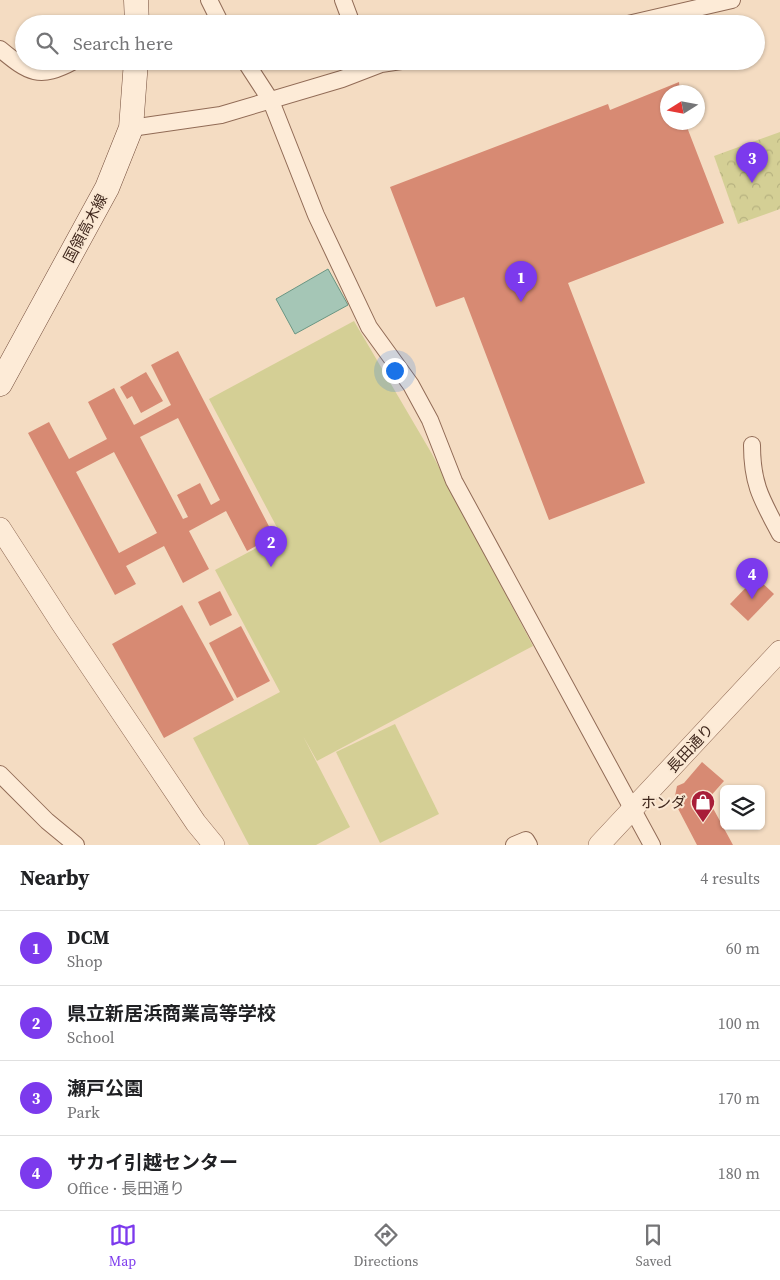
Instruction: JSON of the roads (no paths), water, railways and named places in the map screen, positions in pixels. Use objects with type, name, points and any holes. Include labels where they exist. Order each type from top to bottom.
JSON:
[{"type":"main road","name":"国領高木線","points":[[0,384],[107,188],[131,128],[135,70]]},
{"type":"street","points":[[209,0],[216,15]]},
{"type":"street","points":[[344,0],[349,15]]},
{"type":"street","points":[[667,15],[732,0]]},
{"type":"street","points":[[0,49],[15,60]]},
{"type":"street","points":[[30,70],[34,73],[58,70]]},
{"type":"street","points":[[251,70],[271,101],[316,215],[369,327],[411,385],[430,420],[454,482],[652,845]]},
{"type":"street","points":[[131,128],[221,115],[271,101],[354,70]]},
{"type":"street","points":[[752,445],[752,469],[757,491],[780,534]]},
{"type":"street","points":[[0,528],[72,640],[196,823],[214,845]]},
{"type":"street","name":"長田通り","points":[[599,845],[780,651]]},
{"type":"street","points":[[0,774],[47,821],[76,845]]},
{"type":"street","points":[[514,845],[526,840],[529,845]]},
{"type":"place","name":"瀬戸公園","points":[[752,183]]},
{"type":"place","name":"DCM","points":[[521,302]]},
{"type":"place","name":"県立新居浜商業高等学校","points":[[271,567]]},
{"type":"place","name":"サカイ引越センター","points":[[752,599]]},
{"type":"place","name":"ホンダ","points":[[703,823]]}]
